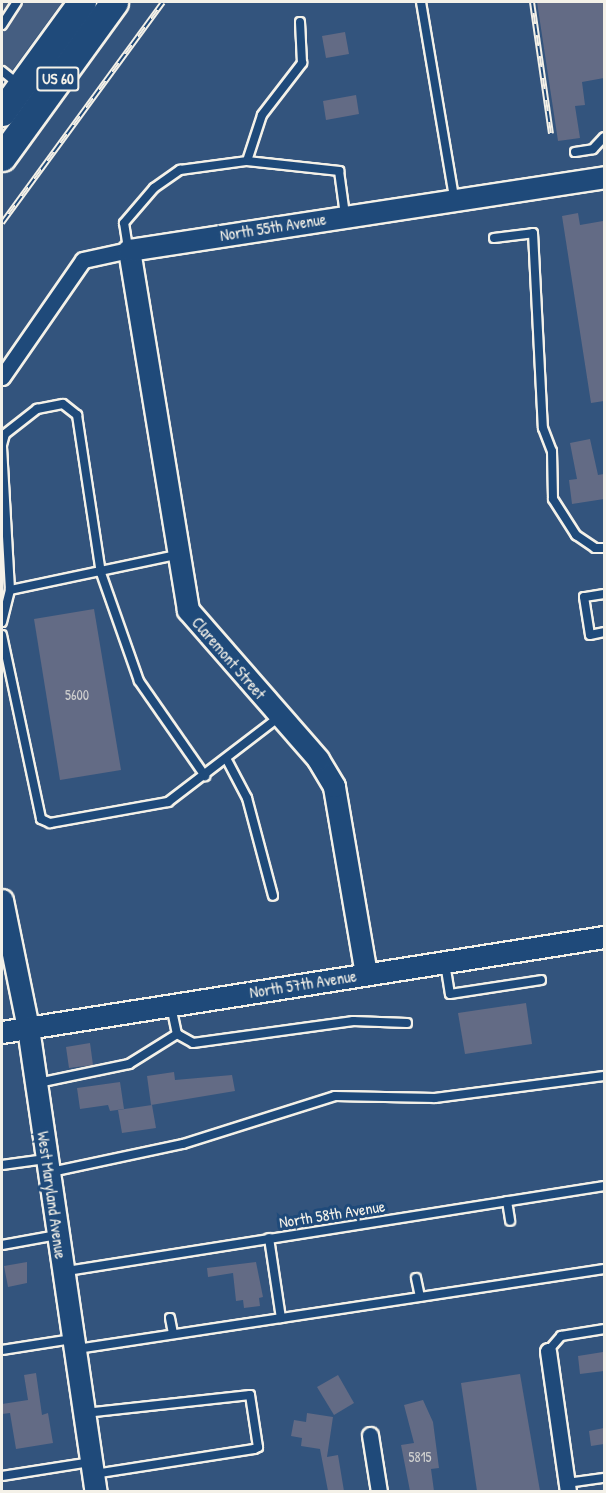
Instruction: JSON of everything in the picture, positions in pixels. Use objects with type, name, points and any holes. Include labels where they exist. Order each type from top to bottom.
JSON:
[{"type":"highway","name":"US 60","points":[[2,112],[11,78],[82,2]]},
{"type":"highway","name":"US 60","points":[[2,157],[114,2]]},
{"type":"highway","points":[[2,107],[11,78]]},
{"type":"street","name":"North 55th Avenue","points":[[2,377],[83,260],[129,250],[345,215],[604,177]]},
{"type":"street","name":"Claremont Street","points":[[129,250],[176,555],[188,610],[197,625],[318,759],[334,786],[366,974]]},
{"type":"street","name":"West Maryland Avenue","points":[[2,900],[28,1028],[94,1476]]},
{"type":"street","name":"North 57th Avenue","points":[[2,1032],[604,937]]},
{"type":"street","points":[[548,1351],[567,1487]]},
{"type":"street","points":[[370,1435],[379,1491]]},
{"type":"lane","points":[[2,23],[17,2]]},
{"type":"lane","points":[[421,2],[454,200]]},
{"type":"lane","points":[[247,161],[262,115],[302,63],[300,22]]},
{"type":"lane","points":[[575,152],[593,149],[604,137]]},
{"type":"lane","points":[[129,250],[124,223],[154,188],[180,170],[247,161],[339,171],[345,215]]},
{"type":"lane","points":[[494,238],[533,233],[543,428],[552,451],[553,499],[576,535],[595,548],[604,548]]},
{"type":"lane","points":[[2,622],[10,590],[2,446],[5,434],[52,404],[73,408],[77,415],[101,573],[139,681],[205,776]]},
{"type":"lane","points":[[10,590],[101,573],[176,555]]},
{"type":"lane","points":[[604,594],[584,597],[590,635],[604,632]]},
{"type":"lane","points":[[2,635],[41,819],[50,824],[168,802],[227,760],[280,717]]},
{"type":"lane","points":[[227,760],[247,798],[273,897]]},
{"type":"lane","points":[[445,962],[450,994],[541,980]]},
{"type":"lane","points":[[171,1005],[177,1034],[193,1043],[353,1022],[406,1023]]},
{"type":"lane","points":[[36,1083],[129,1064],[177,1034]]},
{"type":"lane","points":[[2,1165],[48,1166],[183,1144],[335,1096],[435,1098],[604,1076]]},
{"type":"lane","name":"North 58th Avenue","points":[[63,1271],[604,1186]]},
{"type":"lane","points":[[507,1201],[510,1221]]},
{"type":"lane","points":[[2,1245],[58,1235]]},
{"type":"lane","points":[[269,1238],[281,1318]]},
{"type":"lane","points":[[2,1350],[172,1334],[604,1269]]},
{"type":"lane","points":[[416,1278],[420,1297]]},
{"type":"lane","points":[[170,1318],[172,1334]]},
{"type":"lane","points":[[548,1351],[561,1336],[604,1329]]},
{"type":"lane","points":[[2,1476],[94,1476],[258,1447],[250,1395],[245,1392],[85,1413]]},
{"type":"lane","points":[[567,1487],[604,1478]]},
{"type":"shaded area","points":[[2,2],[62,2],[2,84]]},
{"type":"building","points":[[537,2],[604,2],[604,78],[582,82],[585,105],[575,106],[580,138],[558,141]]},
{"type":"building","points":[[345,32],[349,54],[326,58],[322,36]]},
{"type":"building","points":[[356,95],[359,114],[326,120],[323,101]]},
{"type":"building","points":[[578,213],[580,225],[603,221],[604,231],[604,401],[591,403],[562,216]]},
{"type":"building","points":[[590,439],[598,475],[604,474],[604,499],[572,504],[569,480],[577,479],[570,443]]},
{"type":"building","points":[[94,609],[121,770],[60,780],[34,619]]},
{"type":"building","points":[[526,1003],[532,1044],[465,1054],[458,1013]]},
{"type":"building","points":[[90,1043],[93,1065],[69,1068],[66,1047]]},
{"type":"building","points":[[174,1072],[175,1080],[232,1075],[235,1091],[151,1105],[147,1076]]},
{"type":"building","points":[[120,1082],[124,1109],[110,1111],[108,1105],[80,1109],[77,1088]]},
{"type":"building","points":[[152,1105],[156,1128],[122,1133],[118,1110]]},
{"type":"building","points":[[27,1262],[27,1283],[8,1287],[4,1266]]},
{"type":"building","points":[[256,1262],[263,1297],[259,1298],[260,1306],[244,1308],[243,1300],[236,1301],[233,1273],[208,1277],[207,1268]]},
{"type":"building","points":[[603,1352],[604,1371],[580,1374],[578,1356]]},
{"type":"building","points":[[36,1373],[42,1415],[48,1413],[53,1443],[16,1449],[10,1413],[2,1414],[2,1404],[28,1400],[24,1375]]},
{"type":"building","points":[[520,1374],[540,1491],[477,1491],[461,1383]]},
{"type":"building","points":[[338,1375],[354,1403],[334,1415],[317,1387]]},
{"type":"building","points":[[423,1400],[433,1422],[439,1468],[431,1469],[434,1491],[410,1491],[401,1445],[414,1443],[404,1405]]},
{"type":"building","points":[[307,1413],[333,1417],[327,1457],[338,1455],[344,1491],[328,1491],[320,1449],[301,1446],[302,1438],[291,1436],[294,1420],[306,1422]]},
{"type":"building","points":[[604,1428],[604,1444],[591,1446],[589,1431]]},
{"type":"railway","points":[[2,223],[163,2]]},
{"type":"railway","points":[[532,2],[551,134]]}]
